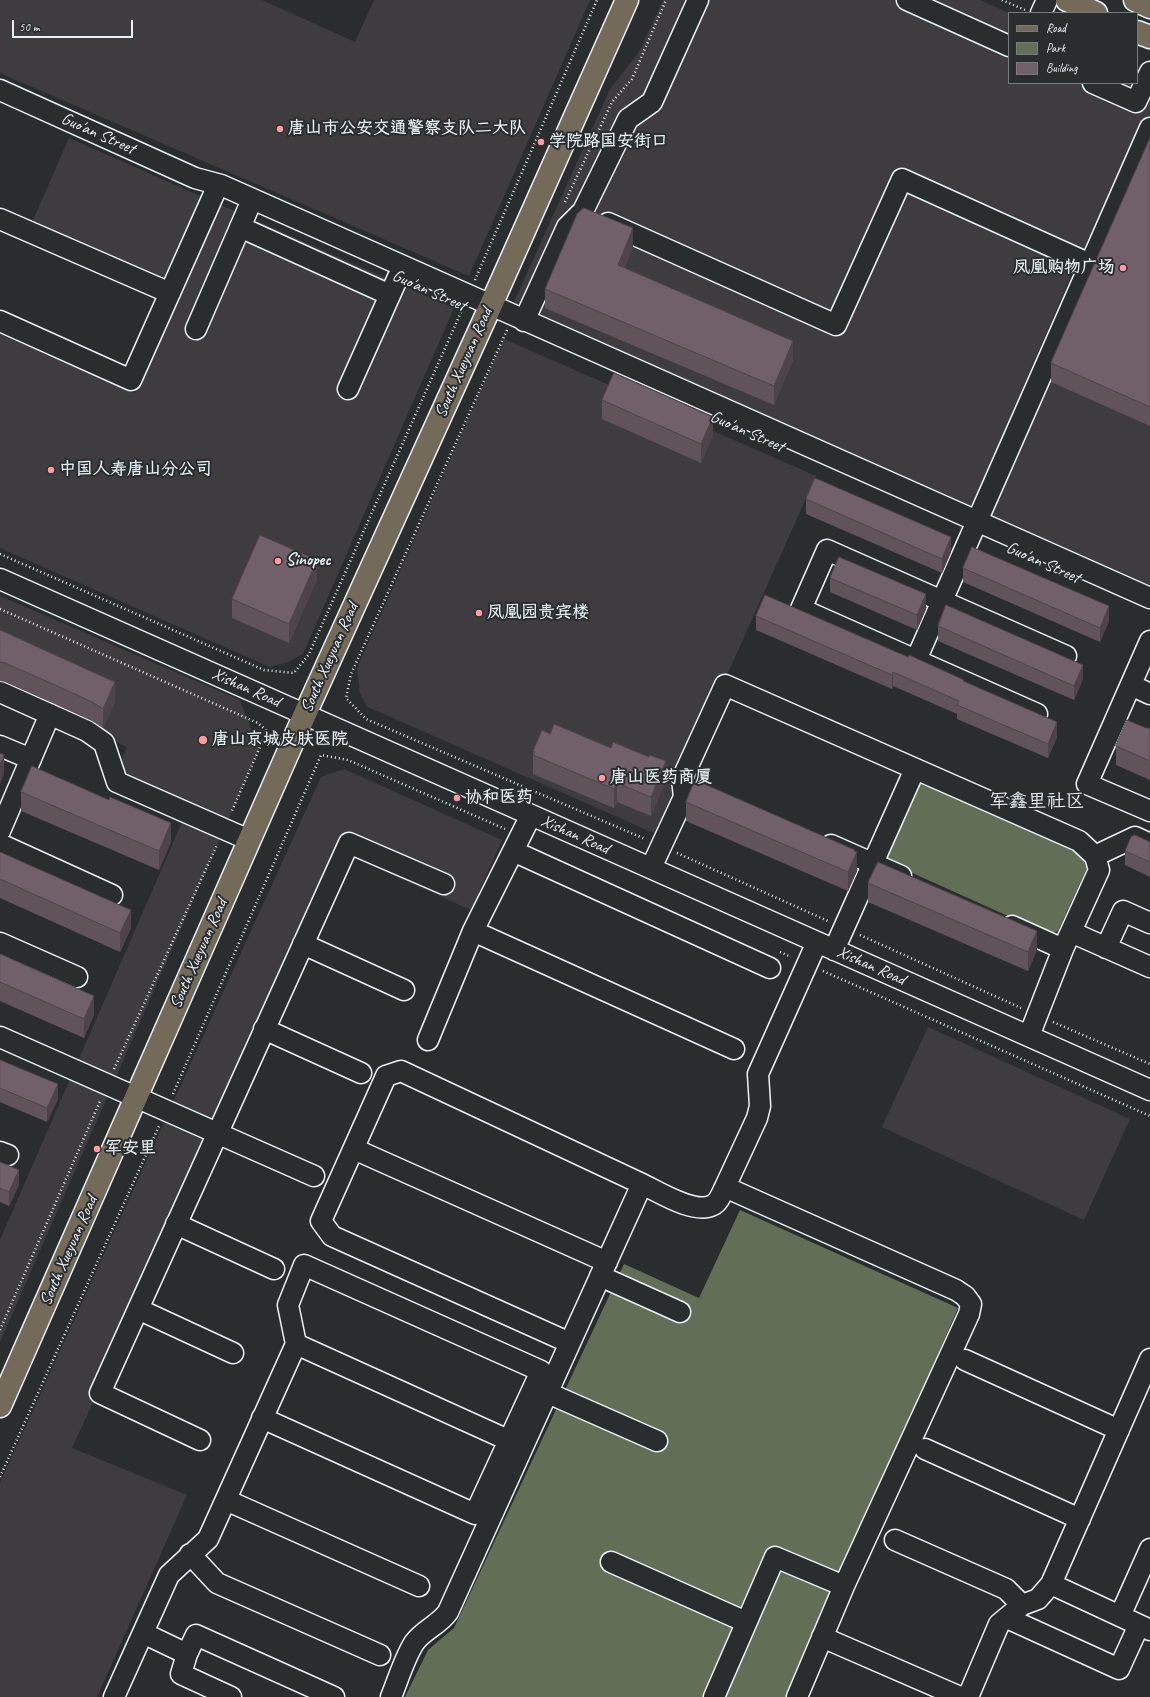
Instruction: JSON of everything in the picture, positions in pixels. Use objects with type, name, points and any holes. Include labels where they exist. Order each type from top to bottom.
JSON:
[{"type":"main road","name":"South Xueyuan Road","points":[[0,1406],[305,714],[627,0]]},
{"type":"main road","points":[[1066,0],[1094,12]]},
{"type":"main road","points":[[1135,0],[1150,7]]},
{"type":"main road","points":[[1138,32],[1150,37]]},
{"type":"street","points":[[516,324],[567,228],[583,211],[628,119],[652,102],[698,0]]},
{"type":"street","points":[[907,0],[1008,46]]},
{"type":"street","points":[[1041,12],[1047,0]]},
{"type":"street","points":[[1095,84],[1136,102],[1150,72]]},
{"type":"street","name":"Guo'an Street","points":[[0,90],[195,178],[221,185],[516,324],[975,526],[1150,598]]},
{"type":"street","points":[[916,660],[1150,128]]},
{"type":"street","name":"Guo'an Street","points":[[195,178],[214,194],[248,209],[394,286],[466,301]]},
{"type":"street","points":[[583,211],[836,325],[902,179],[1090,264]]},
{"type":"street","points":[[0,321],[132,380],[214,194]]},
{"type":"street","points":[[196,329],[248,209]]},
{"type":"street","points":[[0,219],[170,293]]},
{"type":"street","points":[[240,227],[394,286],[348,389]]},
{"type":"street","name":"Guo'an Street","points":[[975,526],[1150,611]]},
{"type":"street","points":[[1037,714],[801,609],[827,550],[1066,656]]},
{"type":"street","name":"Xishan Road","points":[[0,579],[1150,1090]]},
{"type":"street","points":[[1150,641],[1130,685],[1122,724],[1087,784],[1150,811]]},
{"type":"street","points":[[651,868],[684,797],[682,779],[725,685],[1079,841],[1095,856],[1099,870],[1067,940],[1029,1036]]},
{"type":"street","points":[[1130,685],[1150,694]]},
{"type":"street","points":[[0,692],[87,731],[104,743],[117,782],[249,840]]},
{"type":"street","points":[[0,831],[50,714]]},
{"type":"street","points":[[0,746],[31,759]]},
{"type":"street","points":[[570,1343],[332,1236],[321,1221],[386,1076],[400,1071],[692,1207],[703,1209],[714,1205],[725,1187],[758,1112],[760,1106],[758,1074],[826,946],[843,928],[915,769]]},
{"type":"street","points":[[682,779],[703,788]]},
{"type":"street","points":[[428,1040],[473,930],[531,815]]},
{"type":"street","points":[[1095,856],[1135,837],[1150,844]]},
{"type":"street","points":[[816,839],[915,883]]},
{"type":"street","points":[[200,1440],[100,1393],[349,843],[444,884]]},
{"type":"street","points":[[0,844],[112,895]]},
{"type":"street","points":[[513,851],[770,968]]},
{"type":"street","points":[[1106,948],[1123,911],[1150,923]]},
{"type":"street","points":[[993,918],[1067,940],[1106,948],[1150,967]]},
{"type":"street","points":[[473,930],[734,1049]]},
{"type":"street","points":[[0,943],[77,977]]},
{"type":"street","points":[[303,944],[404,990]]},
{"type":"street","points":[[264,1029],[361,1073]]},
{"type":"street","points":[[0,1037],[314,1176]]},
{"type":"street","points":[[354,1148],[603,1269],[680,1312]]},
{"type":"street","points":[[391,1697],[414,1643],[443,1619],[448,1612],[642,1184]]},
{"type":"street","points":[[725,1187],[956,1290],[965,1296],[971,1304],[970,1314],[844,1586],[797,1697]]},
{"type":"street","points":[[176,1224],[274,1269]]},
{"type":"street","points":[[114,1697],[169,1575],[208,1539],[262,1418],[296,1344],[288,1306],[304,1265],[540,1371],[475,1514],[262,1418]]},
{"type":"street","points":[[138,1309],[234,1353]]},
{"type":"street","points":[[296,1344],[508,1440]]},
{"type":"street","points":[[968,1697],[999,1624],[1022,1605],[1038,1599],[1050,1584],[1150,1359]]},
{"type":"street","points":[[965,1360],[1119,1430]]},
{"type":"street","points":[[548,1392],[657,1441]]},
{"type":"street","points":[[925,1449],[1080,1519]]},
{"type":"street","points":[[226,1500],[419,1586]]},
{"type":"street","points":[[895,1540],[1006,1589],[1022,1605]]},
{"type":"street","points":[[1120,1616],[1150,1550]]},
{"type":"street","points":[[190,1554],[217,1582],[380,1655]]},
{"type":"street","points":[[714,1697],[776,1557],[844,1586]]},
{"type":"street","points":[[611,1562],[746,1622]]},
{"type":"street","points":[[1007,1618],[1119,1669],[1145,1627],[1050,1584]]},
{"type":"street","points":[[143,1633],[187,1654]]},
{"type":"street","points":[[231,1697],[181,1674],[187,1654],[196,1635],[334,1697]]},
{"type":"street","points":[[822,1637],[960,1697]]},
{"type":"path","points":[[0,554],[264,670],[294,673],[309,654],[466,301],[597,0]]},
{"type":"path","points":[[562,208],[612,102],[632,79],[666,0]]},
{"type":"path","points":[[1002,0],[1030,12]]},
{"type":"path","points":[[516,324],[351,674],[346,698],[366,719],[662,846],[1150,1064]]},
{"type":"path","points":[[0,609],[258,723],[268,730],[107,1084],[0,1330]]},
{"type":"shaded area","points":[[0,0],[262,0],[355,42],[374,0],[590,0],[469,276],[0,73]]},
{"type":"shaded area","points":[[663,0],[980,0],[1008,13],[1008,84],[1138,84],[1138,71],[1150,77],[1150,585],[795,429],[514,302],[610,89],[639,52]],"holes":[[[1128,152],[1011,414],[1075,267]]]},
{"type":"shaded area","points":[[69,138],[454,308],[303,654],[288,662],[270,667],[0,548],[0,334],[135,393],[180,290],[31,225]]},
{"type":"shaded area","points":[[504,339],[816,476],[656,834],[368,707],[360,694],[357,668]]},
{"type":"shaded area","points":[[0,596],[240,700],[259,750],[0,1342],[0,1240],[183,820],[110,788],[127,747],[0,691]]},
{"type":"shaded area","points":[[344,769],[502,840],[471,910],[345,854],[72,1448],[187,1495],[97,1697],[0,1697],[0,1483],[321,777]]},
{"type":"shaded area","points":[[928,1027],[1130,1119],[1084,1220],[882,1127]]},
{"type":"green space","points":[[924,781],[1080,851],[1087,868],[1058,931],[1050,935],[888,862],[885,853],[916,784]]},
{"type":"green space","points":[[740,1210],[958,1308],[788,1697],[405,1697],[428,1650],[454,1628],[624,1264],[699,1298]]},
{"type":"building","name":"凤凰购物广场","points":[[1150,138],[1150,407],[1051,363]]},
{"type":"building","points":[[584,208],[633,228],[618,265],[793,341],[774,386],[545,289],[577,214]]},
{"type":"building","points":[[614,373],[713,417],[701,444],[602,400]]},
{"type":"building","points":[[815,478],[951,537],[942,559],[806,499]]},
{"type":"building","points":[[260,535],[317,560],[289,624],[232,599]]},
{"type":"building","points":[[972,547],[1109,606],[1100,628],[963,568]]},
{"type":"building","points":[[839,557],[926,594],[917,615],[830,578]]},
{"type":"building","points":[[765,595],[908,657],[909,655],[964,680],[963,681],[1057,722],[1048,744],[957,705],[959,701],[893,672],[892,675],[756,616]]},
{"type":"building","points":[[946,605],[1083,665],[1074,686],[938,626]]},
{"type":"building","points":[[0,630],[115,682],[103,709],[92,702],[55,685],[0,662]]},
{"type":"building","points":[[1127,720],[1146,728],[1150,728],[1150,761],[1116,746]]},
{"type":"building","points":[[554,724],[611,748],[613,742],[649,757],[650,755],[666,761],[651,797],[617,783],[614,789],[533,755],[535,752],[533,751],[542,730],[550,734]]},
{"type":"building","points":[[0,753],[4,755],[0,765]]},
{"type":"building","points":[[32,766],[109,800],[110,797],[171,823],[159,851],[21,792]]},
{"type":"building","points":[[695,780],[855,850],[854,851],[857,852],[848,872],[686,802]]},
{"type":"building","points":[[1135,835],[1150,842],[1150,862],[1125,851],[1131,837]]},
{"type":"building","points":[[0,852],[131,910],[120,933],[0,879]]},
{"type":"building","points":[[878,862],[1037,931],[1028,952],[868,883]]},
{"type":"building","points":[[0,954],[94,996],[84,1019],[0,982]]},
{"type":"building","points":[[0,1060],[58,1084],[47,1108],[0,1088]]},
{"type":"building","points":[[0,1162],[19,1170],[9,1192],[0,1188]]},
{"type":"place","name":"唐山市公安交通警察支队二大队","points":[[280,129]]},
{"type":"place","name":"学院路国安街口","points":[[541,142]]},
{"type":"place","name":"凤凰购物广场","points":[[1123,268]]},
{"type":"place","name":"中国人寿唐山分公司","points":[[51,470]]},
{"type":"place","name":"Sinopec","points":[[278,561]]},
{"type":"place","name":"凤凰园贵宾楼","points":[[479,613]]},
{"type":"place","name":"唐山京城皮肤医院","points":[[203,740]]},
{"type":"place","name":"唐山医药商厦","points":[[602,778]]},
{"type":"place","name":"协和医药","points":[[457,798]]},
{"type":"place","name":"军安里","points":[[97,1149]]},
{"type":"district","name":"军鑫里社区","points":[[1037,802]]}]
